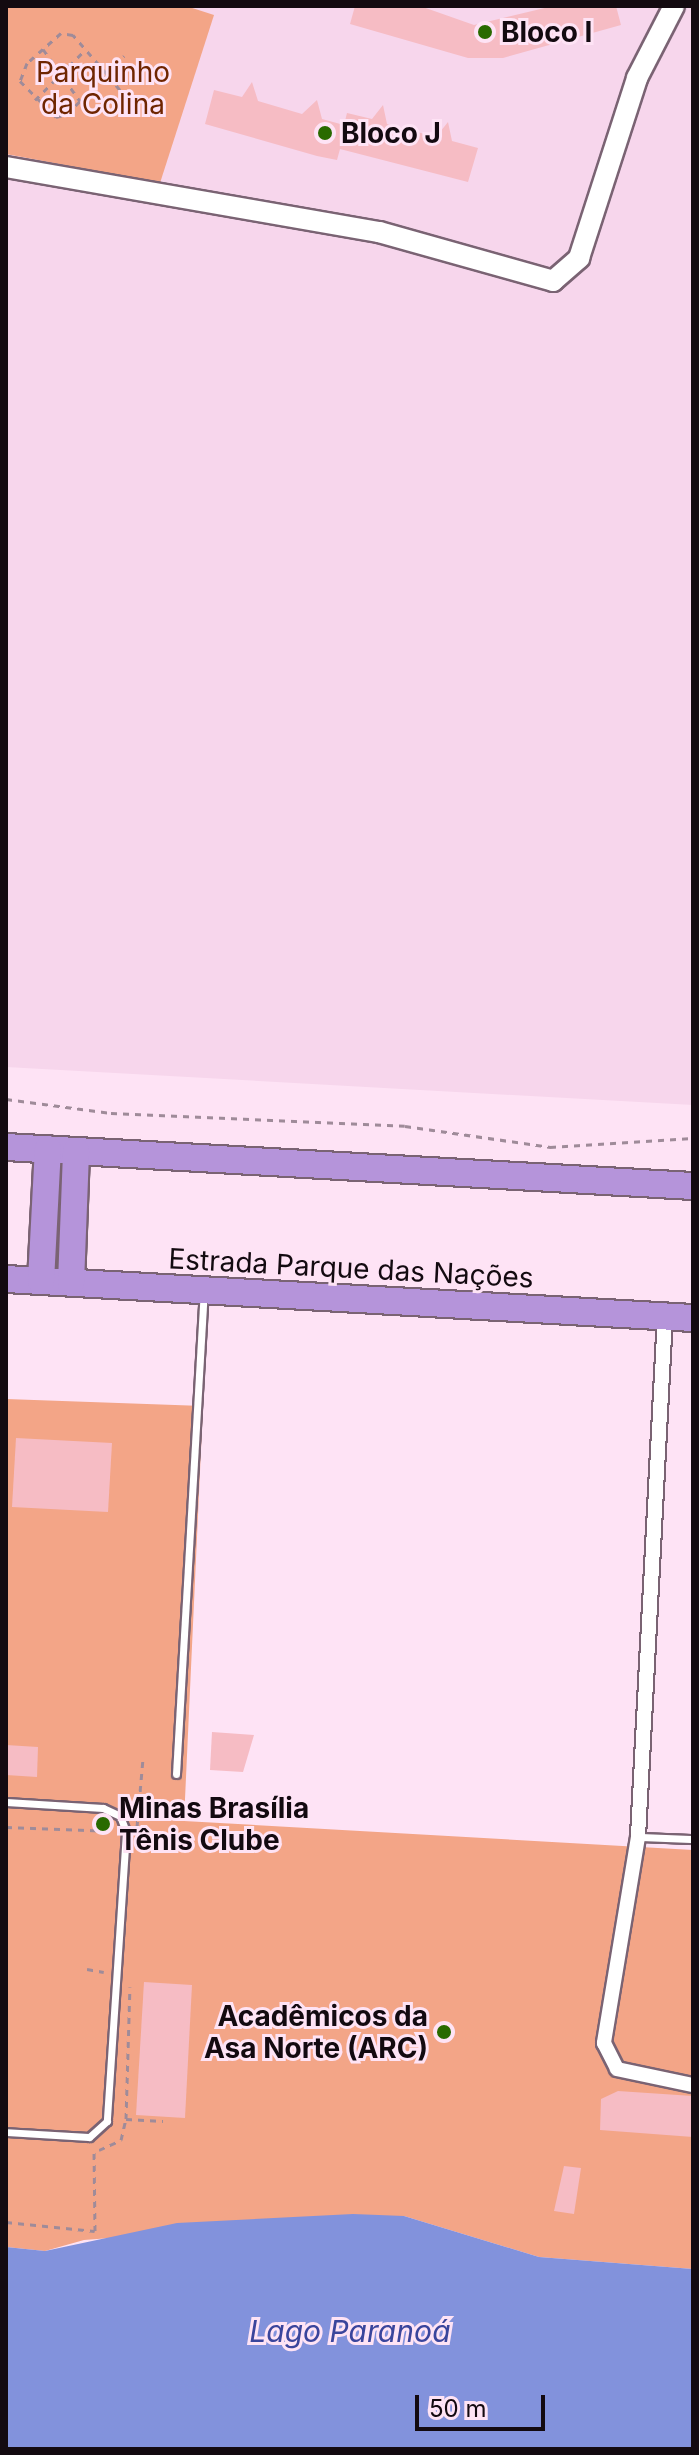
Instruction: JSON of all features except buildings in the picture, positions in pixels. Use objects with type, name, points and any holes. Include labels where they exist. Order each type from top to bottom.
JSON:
[{"type":"highway","points":[[6,1147],[693,1186]]},
{"type":"highway","points":[[41,1281],[48,1149]]},
{"type":"highway","points":[[71,1283],[76,1151]]},
{"type":"highway","name":"Estrada Parque das Nações","points":[[6,1279],[204,1293],[693,1318]]},
{"type":"street","points":[[6,167],[379,232],[553,281],[579,258],[637,78],[674,6]]},
{"type":"street","points":[[665,1316],[638,1837],[605,2057],[632,2074],[693,2085]]},
{"type":"lane","points":[[176,1774],[204,1293]]},
{"type":"lane","points":[[6,1802],[103,1808],[120,1816],[126,1832],[107,2121],[89,2137],[6,2132]]},
{"type":"lane","points":[[638,1837],[693,1839]]},
{"type":"path","points":[[120,90],[107,74],[86,49],[73,35],[61,33],[43,49],[20,81],[35,100],[56,117],[80,101],[107,74],[124,56]]},
{"type":"path","points":[[43,49],[80,101]]},
{"type":"path","points":[[35,100],[86,49]]},
{"type":"path","points":[[6,1099],[111,1113],[405,1126],[550,1147],[693,1138]]},
{"type":"path","points":[[6,1827],[115,1831],[115,1847]]},
{"type":"path","points":[[107,1988],[109,1956]]},
{"type":"path","points":[[87,1969],[108,1972]]},
{"type":"path","points":[[84,2149],[99,2150],[121,2140],[126,2119],[163,2121]]},
{"type":"path","points":[[6,2222],[95,2231],[99,2150]]},
{"type":"shaded area","points":[[6,6],[693,6],[693,1105],[6,1067]]},
{"type":"green space","name":"Parquinho da Colina","points":[[6,6],[186,6],[214,15],[160,183],[6,154]]},
{"type":"green space","points":[[6,1399],[203,1406],[184,1821],[693,1850],[693,2269],[539,2257],[404,2216],[84,2240],[45,2251],[6,2247]]},
{"type":"water","name":"Lago Paranoá","points":[[353,2214],[404,2216],[539,2257],[693,2269],[693,2449],[6,2449],[6,2247],[45,2251],[177,2223]]},
{"type":"place","name":"Bloco I","points":[[485,32]]},
{"type":"place","name":"Bloco J","points":[[325,133]]},
{"type":"place","name":"Minas Brasília Tênis Clube","points":[[103,1824]]},
{"type":"place","name":"Acadêmicos da Asa Norte (ARC)","points":[[444,2032]]}]
